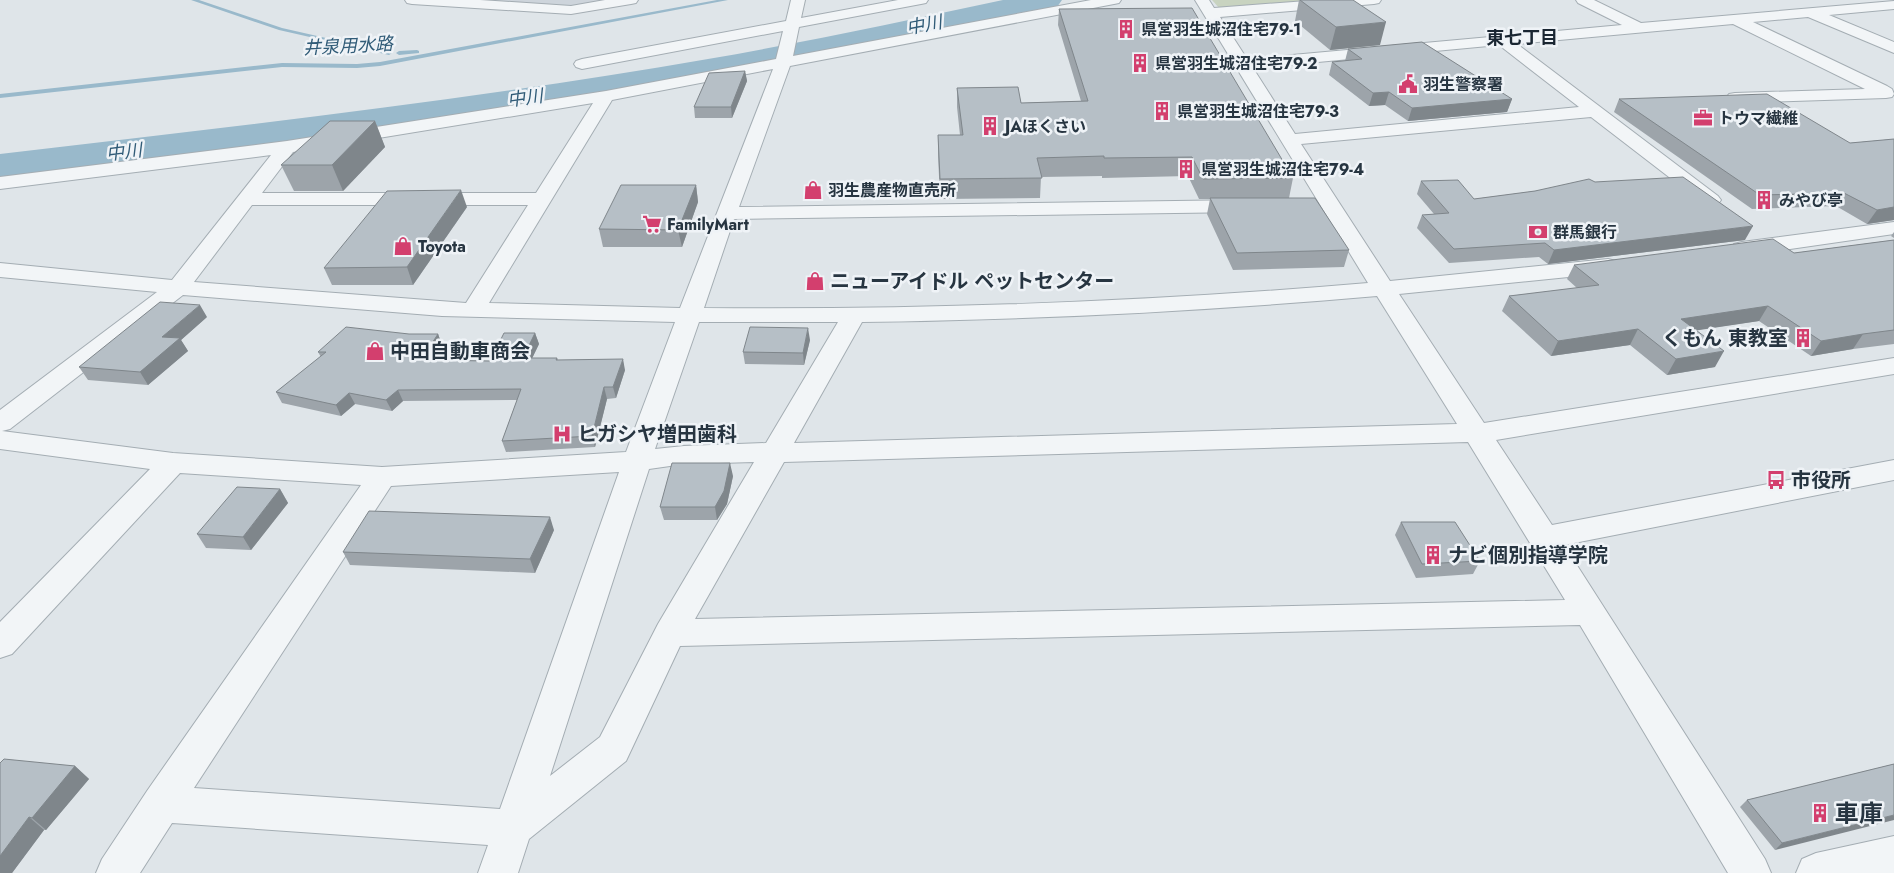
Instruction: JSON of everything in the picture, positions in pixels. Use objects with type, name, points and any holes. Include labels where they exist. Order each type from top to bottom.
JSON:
[{"type":"street","points":[[412,0],[571,10],[632,0]]},
{"type":"street","points":[[498,873],[637,461],[785,54],[798,0]]},
{"type":"street","points":[[582,64],[921,0]]},
{"type":"street","points":[[0,183],[287,147],[606,96],[785,54],[1114,0]]},
{"type":"street","points":[[1374,0],[1207,6],[1290,140],[1320,205],[1386,290],[1544,538],[1751,873]]},
{"type":"street","points":[[1583,0],[1639,28]]},
{"type":"street","points":[[1243,64],[1894,5]]},
{"type":"street","points":[[1878,7],[1894,13]]},
{"type":"street","points":[[1811,13],[1891,49],[1894,48]]},
{"type":"street","points":[[1735,20],[1890,94]]},
{"type":"street","points":[[1504,41],[1724,210]]},
{"type":"street","points":[[1720,98],[1890,94]]},
{"type":"street","points":[[473,310],[606,96]]},
{"type":"street","points":[[1290,140],[1589,107],[1613,102]]},
{"type":"street","points":[[0,423],[177,288],[287,147]]},
{"type":"street","points":[[246,199],[542,199]]},
{"type":"street","points":[[726,213],[1261,206]]},
{"type":"street","points":[[1747,228],[1770,245]]},
{"type":"street","points":[[1722,251],[1894,228]]},
{"type":"street","points":[[0,270],[177,288],[473,310],[854,315],[1110,306],[1386,290],[1626,264]]},
{"type":"street","points":[[161,804],[512,828],[613,749],[670,633],[854,315]]},
{"type":"street","points":[[0,440],[173,463],[382,477],[637,461],[684,455],[1494,432],[1894,366]]},
{"type":"street","points":[[0,644],[173,463]]},
{"type":"street","points":[[1544,538],[1894,470]]},
{"type":"street","points":[[116,873],[382,477]]},
{"type":"street","points":[[670,633],[1590,612]]},
{"type":"street","points":[[1816,873],[1894,855]]},
{"type":"shaded area","points":[[453,0],[615,0],[569,7]]},
{"type":"green space","points":[[1212,0],[1326,0],[1220,9]]},
{"type":"building","points":[[1300,0],[1353,0],[1386,22],[1336,27]]},
{"type":"building","points":[[1192,8],[1293,178],[1203,179],[1192,157],[1104,158],[1104,156],[1037,158],[1042,178],[940,179],[938,135],[963,135],[957,88],[1018,87],[1021,103],[1088,101],[1059,9]]},
{"type":"building","points":[[1422,42],[1512,99],[1412,108],[1389,92],[1373,93],[1332,62],[1362,59],[1348,49]]},
{"type":"building","points":[[745,71],[731,107],[694,107],[709,73]]},
{"type":"building","points":[[1767,94],[1850,143],[1894,139],[1894,207],[1877,210],[1844,193],[1760,195],[1619,99]]},
{"type":"building","points":[[330,121],[375,121],[332,165],[281,165]]},
{"type":"building","points":[[1683,177],[1753,226],[1554,250],[1545,243],[1454,249],[1422,215],[1449,213],[1421,181],[1458,180],[1474,199],[1535,191],[1589,179],[1595,182]]},
{"type":"building","points":[[621,185],[696,185],[678,230],[599,229]]},
{"type":"building","points":[[461,190],[407,267],[324,268],[387,191]]},
{"type":"building","points":[[1210,198],[1315,198],[1349,250],[1237,253]]},
{"type":"building","points":[[1773,239],[1794,253],[1894,240],[1894,330],[1821,341],[1768,306],[1681,319],[1724,351],[1676,359],[1638,329],[1558,341],[1509,296],[1599,285],[1574,265]]},
{"type":"building","points":[[160,302],[200,305],[162,337],[180,338],[140,372],[79,367]]},
{"type":"building","points":[[346,327],[409,334],[438,334],[421,360],[490,361],[504,333],[535,333],[523,358],[557,358],[556,360],[623,359],[613,387],[604,387],[592,436],[502,441],[521,389],[398,390],[386,400],[349,393],[336,405],[276,392],[326,352],[318,352]]},
{"type":"building","points":[[750,327],[808,328],[803,353],[743,352]]},
{"type":"building","points":[[672,463],[730,463],[724,491],[715,507],[660,507]]},
{"type":"building","points":[[237,487],[280,489],[243,537],[197,534]]},
{"type":"building","points":[[369,511],[550,517],[530,559],[343,552]]},
{"type":"building","points":[[1401,522],[1455,522],[1480,561],[1422,564]]},
{"type":"building","points":[[4,759],[75,766],[32,818],[29,817],[0,856],[0,763]]},
{"type":"building","name":"車庫","points":[[1894,764],[1894,815],[1782,843],[1747,800]]},
{"type":"waterway","points":[[194,0],[281,29],[389,53]]},
{"type":"waterway","name":"井泉用水路","points":[[0,96],[282,65],[357,66],[380,64],[725,0]]},
{"type":"waterway","name":"中川","points":[[0,167],[413,115],[660,78],[805,51],[1046,0]]},
{"type":"waterway","points":[[399,53],[417,52]]},
{"type":"place","name":"県営羽生城沼住宅79-1","points":[[1126,29]]},
{"type":"place","name":"県営羽生城沼住宅79-2","points":[[1140,63]]},
{"type":"place","name":"羽生警察署","points":[[1408,84]]},
{"type":"place","name":"県営羽生城沼住宅79-3","points":[[1162,111]]},
{"type":"place","name":"トウマ繊維","points":[[1703,118]]},
{"type":"place","name":"JAほくさい","points":[[990,126]]},
{"type":"place","name":"県営羽生城沼住宅79-4","points":[[1186,169]]},
{"type":"place","name":"羽生農産物直売所","points":[[813,190]]},
{"type":"place","name":"みやび亭","points":[[1764,200]]},
{"type":"place","name":"FamilyMart","points":[[652,224]]},
{"type":"place","name":"群馬銀行","points":[[1538,232]]},
{"type":"place","name":"Toyota","points":[[403,246]]},
{"type":"place","name":"ニューアイドル ペットセンター","points":[[815,281]]},
{"type":"place","name":"くもん 東教室","points":[[1803,338]]},
{"type":"place","name":"中田自動車商会","points":[[375,351]]},
{"type":"place","name":"ヒガシヤ増田歯科","points":[[562,434]]},
{"type":"place","name":"市役所","points":[[1776,480]]},
{"type":"place","name":"ナビ個別指導学院","points":[[1433,555]]},
{"type":"place","name":"車庫","points":[[1820,813]]},
{"type":"district","name":"東七丁目","points":[[1522,38]]}]
